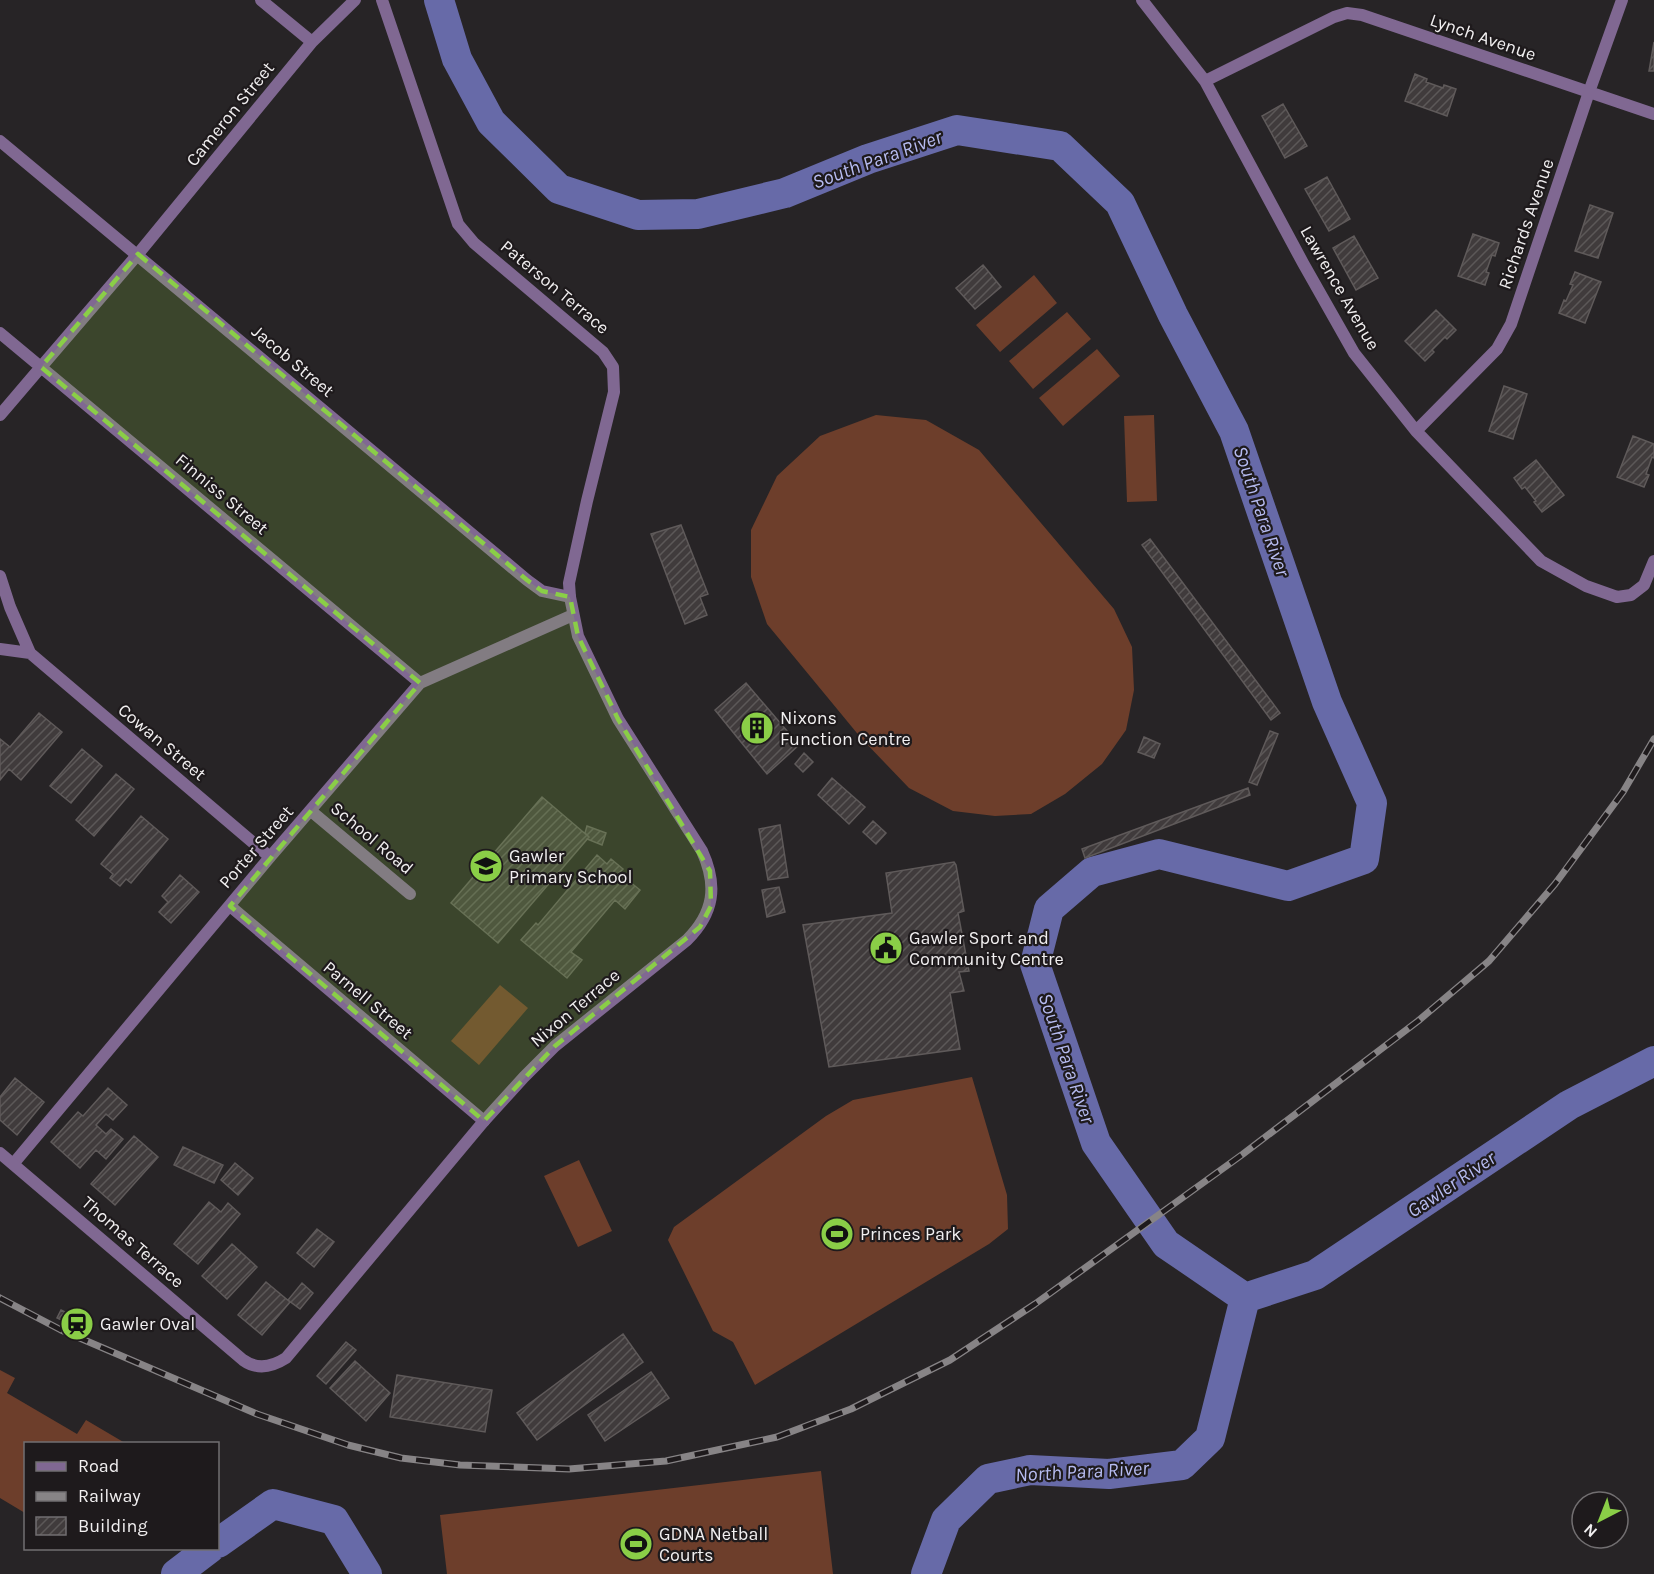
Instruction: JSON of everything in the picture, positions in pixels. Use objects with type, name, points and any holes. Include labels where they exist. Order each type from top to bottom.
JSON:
[{"type":"street","points":[[261,0],[312,42]]},
{"type":"street","name":"Cameron Street","points":[[41,367],[138,254],[312,42],[355,0]]},
{"type":"street","name":"Paterson Terrace","points":[[382,0],[458,224],[474,243],[603,352],[613,367],[614,392],[584,511],[569,583],[573,615]]},
{"type":"street","name":"Lawrence Avenue","points":[[1142,0],[1205,81],[1303,263],[1354,352],[1416,431],[1541,561],[1586,586],[1617,597],[1631,595],[1644,585],[1654,561]]},
{"type":"street","name":"Richards Avenue","points":[[1416,431],[1497,349],[1511,324],[1589,92],[1623,0]]},
{"type":"street","name":"Lynch Avenue","points":[[1205,81],[1311,28],[1347,13],[1362,15],[1654,114]]},
{"type":"street","name":"Jacob Street","points":[[0,141],[527,580],[542,591],[570,597]]},
{"type":"street","name":"Finniss Street","points":[[0,333],[420,683]]},
{"type":"street","points":[[0,415],[41,367]]},
{"type":"street","points":[[0,576],[10,607],[30,653]]},
{"type":"street","name":"Porter Street","points":[[14,1164],[420,683],[573,615]]},
{"type":"street","name":"Nixon Terrace","points":[[243,1360],[258,1367],[270,1366],[286,1358],[484,1121],[555,1046],[687,940],[700,927],[711,906],[711,871],[702,851],[618,719],[578,636],[573,615]]},
{"type":"street","points":[[0,649],[30,653]]},
{"type":"street","name":"Cowan Street","points":[[30,653],[270,858]]},
{"type":"street","name":"School Road","points":[[311,811],[410,894]]},
{"type":"street","name":"Parnell Street","points":[[230,906],[484,1121]]},
{"type":"street","name":"Thomas Terrace","points":[[0,1153],[243,1360]]},
{"type":"highlighted area","points":[[138,254],[527,580],[542,591],[570,597],[578,636],[618,719],[710,871],[711,906],[700,927],[555,1046],[484,1121],[230,906],[420,683],[41,367]]},
{"type":"shaded area","points":[[1034,275],[1057,303],[1000,352],[976,325]]},
{"type":"shaded area","points":[[1067,312],[1091,339],[1033,389],[1009,361]]},
{"type":"shaded area","points":[[1097,349],[1120,376],[1063,426],[1039,398]]},
{"type":"shaded area","points":[[876,415],[926,420],[979,450],[1114,609],[1132,647],[1134,690],[1126,730],[1102,764],[1065,794],[1031,814],[995,816],[953,811],[909,788],[861,738],[767,624],[751,577],[751,530],[777,476],[820,436]]},
{"type":"shaded area","points":[[1154,415],[1157,501],[1127,502],[1124,416]]},
{"type":"shaded area","points":[[500,985],[528,1008],[479,1065],[451,1041]]},
{"type":"shaded area","name":"Princes Park","points":[[972,1077],[1007,1195],[1008,1229],[989,1244],[755,1385],[733,1342],[713,1331],[668,1240],[674,1227],[826,1116],[853,1100]]},
{"type":"shaded area","points":[[579,1160],[612,1231],[578,1247],[544,1176]]},
{"type":"shaded area","points":[[0,1370],[15,1378],[7,1393],[77,1434],[86,1420],[123,1442],[24,1442],[24,1512],[0,1498]]},
{"type":"shaded area","name":"GDNA Netball Courts","points":[[821,1471],[833,1574],[447,1574],[440,1515]]},
{"type":"building","points":[[1654,42],[1654,71],[1649,71]]},
{"type":"building","points":[[1415,74],[1427,79],[1426,82],[1443,88],[1444,85],[1456,89],[1447,116],[1405,101]]},
{"type":"building","points":[[1283,104],[1307,146],[1285,158],[1262,116]]},
{"type":"building","points":[[1327,177],[1350,219],[1329,231],[1305,189]]},
{"type":"building","points":[[1590,205],[1613,213],[1598,258],[1575,251]]},
{"type":"building","points":[[1473,234],[1499,243],[1486,272],[1489,273],[1485,285],[1458,276]]},
{"type":"building","points":[[1354,236],[1378,278],[1356,290],[1333,248]]},
{"type":"building","points":[[983,265],[1001,287],[975,309],[956,288]]},
{"type":"building","points":[[1575,272],[1601,282],[1585,323],[1559,313],[1573,285],[1570,284]]},
{"type":"building","points":[[1436,310],[1456,330],[1432,350],[1434,352],[1425,361],[1405,341]]},
{"type":"building","points":[[1504,386],[1527,394],[1513,439],[1489,431]]},
{"type":"building","points":[[1633,436],[1654,444],[1654,458],[1652,457],[1646,474],[1649,475],[1644,487],[1617,477]]},
{"type":"building","points":[[1536,460],[1564,495],[1542,512],[1525,487],[1522,489],[1514,478]]},
{"type":"building","points":[[681,525],[708,594],[700,597],[707,615],[685,624],[651,534]]},
{"type":"building","points":[[1150,539],[1280,713],[1271,720],[1142,545]]},
{"type":"building","name":"Nixons Function Centre","points":[[746,683],[799,745],[767,774],[715,710]]},
{"type":"building","points":[[39,713],[62,732],[21,780],[9,769],[0,780],[0,739],[10,747]]},
{"type":"building","points":[[1270,731],[1278,734],[1257,785],[1249,782]]},
{"type":"building","points":[[1144,737],[1160,744],[1154,758],[1138,752]]},
{"type":"building","points":[[82,749],[102,766],[71,803],[50,786]]},
{"type":"building","points":[[804,753],[813,762],[803,772],[795,764]]},
{"type":"building","points":[[116,774],[134,789],[94,836],[76,820]]},
{"type":"building","points":[[832,778],[865,807],[849,824],[818,795]]},
{"type":"building","points":[[1248,788],[1250,795],[1085,858],[1082,849]]},
{"type":"building","points":[[542,797],[589,837],[498,943],[451,903]]},
{"type":"building","points":[[141,816],[168,839],[131,883],[126,879],[120,886],[110,878],[113,874],[101,864]]},
{"type":"building","points":[[873,821],[886,833],[876,844],[863,832]]},
{"type":"building","points":[[780,825],[788,877],[768,880],[759,829]]},
{"type":"building","points":[[587,826],[606,833],[602,845],[587,839],[589,837],[585,833]]},
{"type":"building","points":[[597,855],[607,864],[611,859],[623,869],[619,873],[640,890],[625,909],[615,900],[571,952],[582,960],[567,978],[521,940],[536,923],[538,925]]},
{"type":"building","name":"Gawler Sport and Community Centre","points":[[954,862],[964,911],[958,913],[969,971],[959,972],[964,991],[950,993],[960,1049],[829,1067],[803,925],[892,913],[886,873]]},
{"type":"building","points":[[180,875],[199,892],[171,923],[159,912],[168,902],[162,896]]},
{"type":"building","points":[[779,887],[785,912],[767,917],[762,890]]},
{"type":"building","points":[[15,1078],[44,1102],[17,1135],[0,1120],[0,1097]]},
{"type":"building","points":[[108,1088],[127,1105],[113,1120],[106,1114],[96,1125],[106,1134],[111,1129],[123,1139],[106,1159],[96,1150],[80,1168],[51,1142],[78,1112],[83,1116]]},
{"type":"building","points":[[134,1136],[158,1157],[115,1205],[91,1184]]},
{"type":"building","points":[[183,1147],[223,1165],[214,1183],[174,1165]]},
{"type":"building","points":[[235,1163],[253,1178],[238,1195],[221,1180]]},
{"type":"building","points":[[209,1202],[221,1212],[228,1203],[240,1214],[198,1264],[174,1244]]},
{"type":"building","points":[[317,1229],[334,1242],[314,1267],[297,1253]]},
{"type":"building","points":[[232,1244],[257,1267],[227,1299],[202,1276]]},
{"type":"building","points":[[266,1282],[290,1302],[262,1335],[238,1315]]},
{"type":"building","points":[[302,1283],[313,1293],[300,1309],[288,1300]]},
{"type":"building","points":[[61,1310],[77,1318],[74,1326],[57,1318]]},
{"type":"building","points":[[623,1334],[643,1362],[537,1440],[517,1413]]},
{"type":"building","points":[[346,1342],[356,1350],[326,1384],[317,1376]]},
{"type":"building","points":[[355,1361],[390,1393],[366,1421],[330,1388]]},
{"type":"building","points":[[651,1372],[669,1398],[605,1441],[588,1415]]},
{"type":"building","points":[[397,1375],[492,1390],[485,1432],[390,1417]]},
{"type":"waterway","name":"South Para River","points":[[439,0],[457,59],[491,122],[559,189],[638,215],[698,214],[785,193],[868,159],[957,130],[1060,146],[1120,203],[1173,315],[1234,431],[1327,702],[1372,803],[1364,859],[1288,886],[1159,854],[1092,872],[1049,909],[1035,964],[1096,1143],[1166,1244],[1245,1298]]},
{"type":"waterway","name":"Gawler River","points":[[1245,1298],[1315,1275],[1569,1105],[1654,1061]]},
{"type":"waterway","name":"North Para River","points":[[926,1574],[946,1520],[988,1479],[1030,1470],[1109,1474],[1182,1465],[1210,1438],[1245,1298]]},
{"type":"waterway","name":"North Para River","points":[[219,1542],[273,1504],[334,1520],[367,1574]]},
{"type":"waterway","name":"North Para River","points":[[176,1574],[207,1550]]},
{"type":"railway","points":[[0,1298],[61,1330],[257,1414],[348,1445],[401,1458],[460,1465],[569,1469],[666,1461],[777,1437],[851,1409],[950,1360],[1035,1304],[1243,1154],[1418,1021],[1489,961],[1555,884],[1623,792],[1654,739]]},
{"type":"place","name":"Nixons Function Centre","points":[[757,728]]},
{"type":"place","name":"Gawler Primary School","points":[[486,866]]},
{"type":"place","name":"Gawler Sport and Community Centre","points":[[886,948]]},
{"type":"place","name":"Princes Park","points":[[837,1234]]},
{"type":"place","name":"Gawler Oval","points":[[77,1324]]},
{"type":"place","name":"GDNA Netball Courts","points":[[636,1544]]}]
